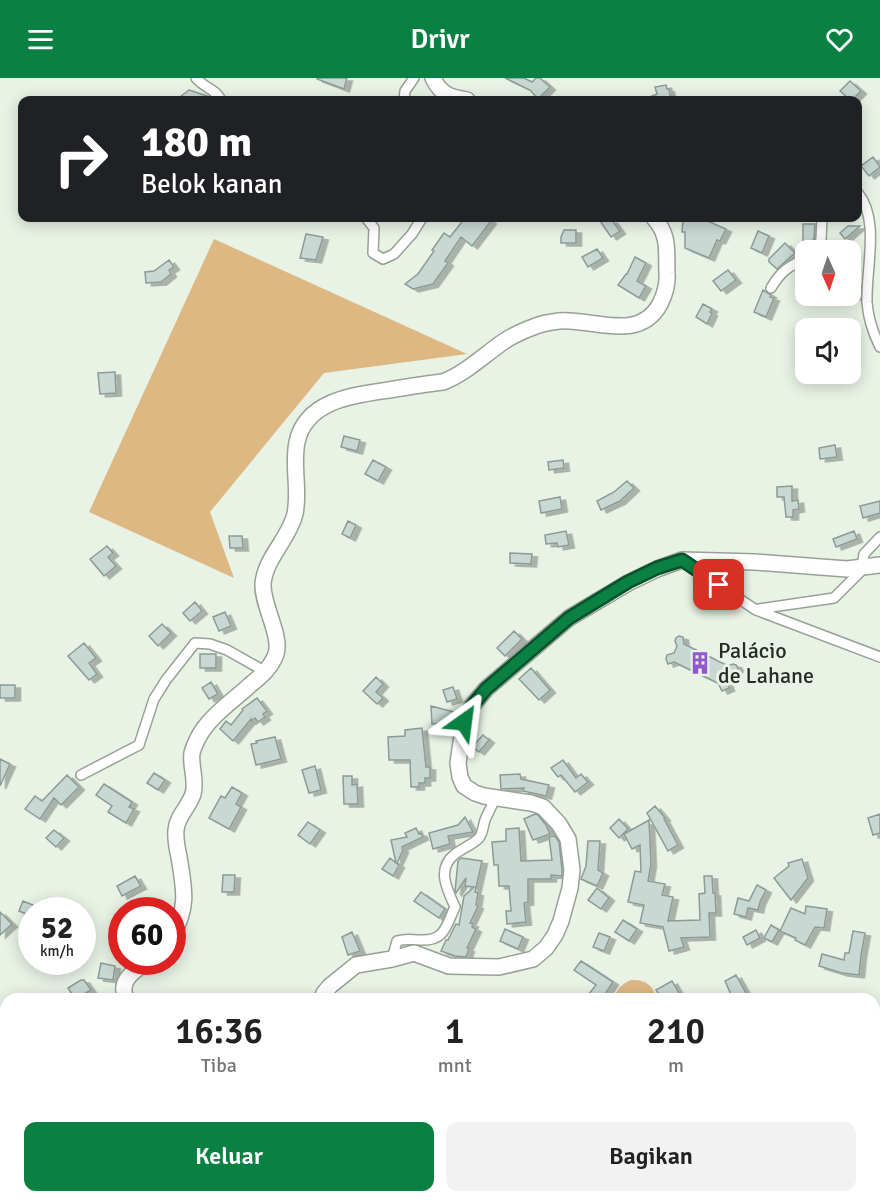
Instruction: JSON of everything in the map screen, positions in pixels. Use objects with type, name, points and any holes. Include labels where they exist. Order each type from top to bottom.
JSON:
[{"type":"main road","points":[[433,78],[438,88],[450,96]]},
{"type":"main road","points":[[184,897],[176,829],[194,791],[192,753],[198,738],[210,720],[266,672],[277,652],[275,635],[265,604],[264,572],[288,533],[294,517],[298,499],[295,454],[304,425],[315,412],[332,402],[352,396],[443,382],[456,377],[505,340],[540,325],[560,321],[619,327],[645,320],[657,309],[668,283],[667,240],[658,222]]},
{"type":"main road","points":[[324,993],[356,965],[414,953],[449,966],[499,967],[533,959],[546,948],[555,935],[570,888],[572,870],[568,839],[560,824],[543,807],[531,802],[475,793],[464,786],[458,762],[464,722],[472,706],[486,689],[569,618],[628,582],[657,568],[682,560],[755,562],[847,569],[869,566]]},
{"type":"main road","points":[[123,993],[125,981],[131,975]]},
{"type":"street","points":[[196,78],[219,96]]},
{"type":"street","points":[[404,96],[405,90],[414,78]]},
{"type":"street","points":[[862,197],[873,216],[874,239],[868,307],[880,347]]},
{"type":"street","points":[[369,222],[374,228],[374,253],[383,259],[394,254],[420,222]]},
{"type":"street","points":[[820,240],[822,222]]},
{"type":"street","points":[[771,288],[784,270],[795,264]]},
{"type":"street","points":[[756,610],[834,598],[869,566],[864,554],[880,537]]},
{"type":"street","points":[[682,560],[756,610],[880,657]]},
{"type":"street","points":[[81,775],[140,745],[154,699],[195,643],[210,644],[226,650],[266,672]]},
{"type":"street","points":[[392,959],[397,941],[434,940],[442,934],[454,907],[445,883],[444,871],[447,862],[481,836],[495,798]]},
{"type":"shaded area","points":[[214,239],[467,354],[324,373],[210,512],[234,578],[89,512]]},
{"type":"shaded area","points":[[631,980],[640,981],[648,984],[654,993],[616,993]]},
{"type":"building","points":[[317,78],[347,78],[344,89]]},
{"type":"building","points":[[505,78],[524,78],[532,82],[540,78],[550,87],[541,96],[535,96],[530,90]]},
{"type":"building","points":[[850,81],[861,91],[856,96],[846,96],[840,91]]},
{"type":"building","points":[[666,85],[670,96],[652,96],[657,94],[655,87]]},
{"type":"building","points":[[189,90],[207,96],[181,96]]},
{"type":"building","points":[[873,157],[880,167],[869,176],[862,165]]},
{"type":"building","points":[[462,222],[490,222],[472,246],[461,237],[445,261],[448,263],[433,284],[413,289],[405,284],[418,274],[444,233],[450,237]]},
{"type":"building","points":[[601,222],[613,222],[620,231],[611,237]]},
{"type":"building","points":[[683,222],[710,222],[726,229],[720,241],[717,240],[709,258],[685,248],[685,232],[682,232]]},
{"type":"building","points":[[803,224],[815,224],[813,240],[803,240]]},
{"type":"building","points":[[848,226],[860,226],[845,239],[840,233]]},
{"type":"building","points":[[564,230],[576,230],[576,243],[561,243]]},
{"type":"building","points":[[758,231],[769,236],[762,253],[751,248]]},
{"type":"building","points":[[306,234],[323,237],[316,260],[300,258]]},
{"type":"building","points":[[785,243],[795,253],[777,269],[769,262],[769,259]]},
{"type":"building","points":[[597,249],[603,258],[588,267],[582,257]]},
{"type":"building","points":[[635,257],[646,263],[637,281],[646,286],[639,298],[618,285],[627,274]]},
{"type":"building","points":[[169,260],[174,267],[169,270],[171,274],[161,282],[146,283],[145,272],[154,271]]},
{"type":"building","points":[[728,270],[736,280],[721,291],[713,281]]},
{"type":"building","points":[[763,290],[774,298],[766,317],[754,312]]},
{"type":"building","points":[[703,304],[712,309],[707,324],[696,317]]},
{"type":"building","points":[[115,372],[116,393],[100,394],[98,373]]},
{"type":"building","points":[[344,436],[360,440],[357,451],[341,447]]},
{"type":"building","points":[[835,445],[837,457],[820,459],[819,448]]},
{"type":"building","points":[[373,460],[386,467],[378,481],[365,474]]},
{"type":"building","points":[[563,460],[564,468],[549,470],[548,462]]},
{"type":"building","points":[[627,481],[634,488],[620,501],[601,510],[597,501],[614,492]]},
{"type":"building","points":[[792,486],[792,501],[798,500],[799,509],[793,510],[793,517],[786,517],[784,497],[777,497],[777,487]]},
{"type":"building","points":[[560,497],[562,509],[541,513],[539,501]]},
{"type":"building","points":[[880,501],[880,513],[863,518],[860,506]]},
{"type":"building","points":[[348,521],[356,525],[350,538],[342,534]]},
{"type":"building","points":[[566,531],[569,545],[558,547],[557,543],[546,544],[545,535]]},
{"type":"building","points":[[854,531],[857,539],[836,547],[833,539]]},
{"type":"building","points":[[229,536],[242,536],[243,548],[230,548]]},
{"type":"building","points":[[107,546],[113,553],[108,557],[116,566],[104,576],[90,559]]},
{"type":"building","points":[[510,553],[532,554],[531,564],[510,563]]},
{"type":"building","points":[[195,602],[202,611],[190,621],[183,613]]},
{"type":"building","points":[[225,612],[231,626],[219,631],[213,617]]},
{"type":"building","points":[[162,624],[171,633],[158,646],[149,636]]},
{"type":"building","points":[[514,631],[522,639],[505,656],[497,648]]},
{"type":"building","name":"Palácio de Lahane","points":[[679,636],[683,637],[684,644],[728,666],[736,665],[738,668],[727,682],[729,688],[722,691],[718,683],[674,662],[668,664],[667,655],[674,653],[677,646],[675,641]]},
{"type":"building","points":[[84,643],[96,658],[89,663],[97,674],[89,680],[68,656]]},
{"type":"building","points":[[200,654],[216,654],[216,668],[200,668]]},
{"type":"building","points":[[531,668],[550,690],[539,700],[519,679]]},
{"type":"building","points":[[376,677],[383,684],[376,692],[383,698],[377,704],[363,691]]},
{"type":"building","points":[[211,682],[218,694],[209,699],[202,688]]},
{"type":"building","points":[[0,685],[15,685],[15,698],[0,698]]},
{"type":"building","points":[[453,687],[457,699],[447,702],[443,690]]},
{"type":"building","points":[[257,698],[267,711],[263,714],[265,717],[258,722],[255,718],[251,721],[251,719],[233,741],[220,729],[226,721],[231,725],[242,709]]},
{"type":"building","points":[[431,706],[458,713],[454,721],[446,719],[447,723],[432,724]]},
{"type":"building","points":[[422,728],[426,767],[430,767],[430,778],[425,778],[425,783],[419,783],[419,787],[411,787],[410,760],[389,760],[388,737],[405,736],[405,730]]},
{"type":"building","points":[[483,735],[489,740],[479,752],[472,747]]},
{"type":"building","points":[[275,737],[281,759],[256,765],[251,744]]},
{"type":"building","points":[[0,759],[10,764],[0,786]]},
{"type":"building","points":[[563,760],[576,778],[581,774],[588,782],[575,792],[561,775],[558,777],[551,768]]},
{"type":"building","points":[[315,766],[321,790],[309,793],[302,770]]},
{"type":"building","points":[[154,773],[165,780],[158,790],[147,783]]},
{"type":"building","points":[[520,774],[521,779],[549,785],[546,796],[523,791],[524,788],[501,789],[500,775]]},
{"type":"building","points":[[67,775],[79,787],[61,805],[54,798],[40,819],[25,809],[35,796],[42,801]]},
{"type":"building","points":[[343,776],[352,776],[352,785],[357,784],[358,804],[344,804]]},
{"type":"building","points":[[104,784],[132,802],[129,807],[134,809],[126,823],[108,812],[112,806],[96,795]]},
{"type":"building","points":[[232,787],[242,793],[236,804],[241,807],[229,829],[209,818],[221,796],[225,798]]},
{"type":"building","points":[[655,806],[665,818],[678,845],[668,851],[647,813]]},
{"type":"building","points":[[535,814],[546,825],[550,834],[533,840],[524,819]]},
{"type":"building","points":[[880,814],[880,833],[873,835],[868,818]]},
{"type":"building","points":[[465,817],[473,832],[448,836],[450,844],[433,849],[429,833],[458,825]]},
{"type":"building","points":[[619,819],[628,829],[619,838],[610,828]]},
{"type":"building","points":[[649,820],[651,864],[648,881],[665,884],[662,895],[673,897],[668,921],[700,920],[699,894],[705,893],[704,876],[712,876],[713,893],[715,893],[716,913],[709,913],[710,937],[681,938],[684,947],[669,951],[663,927],[640,923],[644,905],[628,902],[635,871],[641,872],[640,845],[632,849],[624,834]]},
{"type":"building","points":[[308,822],[320,830],[310,844],[298,835]]},
{"type":"building","points":[[416,828],[423,837],[402,847],[403,850],[397,863],[399,865],[393,876],[382,869],[390,858],[396,863],[391,840],[407,837],[405,833]]},
{"type":"building","points":[[519,828],[521,861],[552,860],[549,837],[555,836],[559,842],[562,876],[551,875],[551,879],[528,879],[528,902],[524,903],[526,922],[507,924],[506,911],[511,911],[509,886],[499,886],[498,865],[494,865],[492,842],[506,841],[506,829]]},
{"type":"building","points":[[54,830],[64,838],[56,847],[46,838]]},
{"type":"building","points":[[588,841],[600,841],[598,870],[603,873],[597,886],[581,879],[586,866]]},
{"type":"building","points":[[461,858],[482,861],[475,892],[478,893],[476,905],[478,906],[470,923],[476,929],[467,948],[469,949],[466,957],[441,951],[456,924],[459,925],[464,896],[474,887],[465,886],[466,878],[456,893],[455,891],[458,861]]},
{"type":"building","points":[[802,859],[808,878],[791,900],[774,878],[789,866],[788,863]]},
{"type":"building","points":[[223,875],[235,875],[234,892],[222,892]]},
{"type":"building","points":[[135,876],[141,886],[122,896],[117,886]]},
{"type":"building","points":[[757,885],[766,890],[758,910],[748,908],[746,917],[734,914],[738,898],[749,901]]},
{"type":"building","points":[[597,888],[609,898],[601,909],[588,900]]},
{"type":"building","points":[[421,892],[445,909],[439,918],[414,901]]},
{"type":"building","points":[[806,906],[827,909],[824,928],[815,927],[805,945],[780,931],[791,908],[805,914]]},
{"type":"building","points":[[0,912],[12,924],[0,935]]},
{"type":"building","points":[[623,920],[637,929],[629,941],[615,932]]},
{"type":"building","points":[[771,925],[779,930],[772,942],[764,938]]},
{"type":"building","points":[[505,929],[523,937],[518,949],[500,941]]},
{"type":"building","points":[[756,930],[760,938],[747,945],[743,937]]},
{"type":"building","points":[[853,931],[865,933],[859,975],[819,966],[822,954],[844,960],[845,953],[849,953]]},
{"type":"building","points":[[352,932],[360,951],[348,955],[342,937]]},
{"type":"building","points":[[599,933],[610,937],[604,951],[593,947]]},
{"type":"building","points":[[581,961],[613,982],[606,993],[590,993],[596,985],[574,970]]},
{"type":"building","points":[[101,963],[108,964],[108,975],[114,975],[113,980],[98,978]]},
{"type":"building","points":[[736,975],[746,993],[730,993],[725,981]]},
{"type":"building","points":[[84,980],[91,990],[86,993],[71,993],[68,988]]},
{"type":"building","points":[[672,981],[679,993],[658,993],[656,990]]},
{"type":"place","name":"Palácio de Lahane","points":[[700,663]]},
{"type":"route","points":[[464,722],[472,706],[486,689],[569,618],[628,582],[657,568],[682,560],[719,585]]}]
